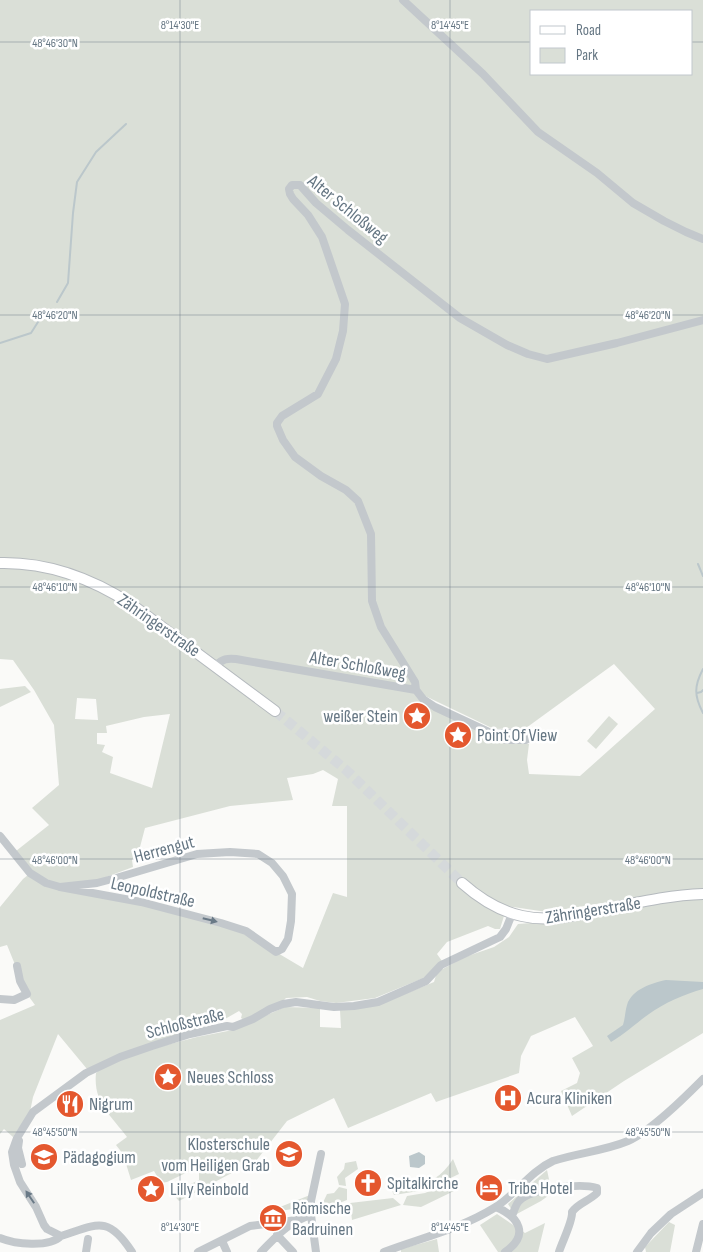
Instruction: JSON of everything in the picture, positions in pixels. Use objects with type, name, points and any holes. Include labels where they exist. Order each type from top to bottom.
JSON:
[{"type":"main road","name":"Zähringerstraße","points":[[0,563],[48,567],[73,574],[97,584],[131,604],[275,710]]},
{"type":"main road","name":"Zähringerstraße","points":[[462,883],[483,900],[512,914],[535,918],[557,918],[667,897],[703,894]]},
{"type":"street","points":[[403,0],[483,74],[538,132],[598,174],[633,203],[664,221],[703,238]]},
{"type":"street","name":"Alter Schloßweg","points":[[216,666],[222,660],[228,658],[416,690],[415,682],[381,627],[372,601],[371,534],[358,501],[346,490],[321,476],[295,457],[276,426],[276,423],[282,416],[318,394],[336,359],[343,331],[345,304],[322,237],[308,215],[290,194],[289,189],[292,185],[300,185],[316,203],[348,230],[460,318],[499,341],[528,354],[547,359],[703,320]]},
{"type":"street","points":[[416,690],[423,699],[435,707],[494,734]]},
{"type":"street","name":"Leopoldstraße","points":[[0,836],[30,873],[46,883],[60,888],[141,902],[221,923],[246,931],[276,952],[282,949]]},
{"type":"street","name":"Herrengut","points":[[60,888],[108,880],[197,854],[230,852],[258,854],[272,863],[283,876],[292,894],[288,939],[282,949]]},
{"type":"street","name":"Schloßstraße","points":[[59,1236],[44,1225],[36,1207],[20,1182],[12,1152],[19,1134],[33,1112],[86,1073],[114,1059],[190,1034],[227,1026],[233,1027],[283,1004],[296,1002],[334,1007],[378,1002],[426,982],[441,965],[500,937],[506,929],[512,914]]},
{"type":"street","points":[[0,999],[14,1000],[27,994],[20,981],[16,966]]},
{"type":"street","points":[[384,1252],[413,1240],[446,1231],[481,1216],[516,1191],[543,1166],[570,1156],[628,1141],[642,1133],[700,1086],[703,1079]]},
{"type":"street","points":[[19,1134],[18,1148],[22,1164]]},
{"type":"street","points":[[316,1252],[311,1215],[312,1190],[321,1154]]},
{"type":"street","points":[[512,1216],[519,1201],[528,1195],[572,1186],[597,1188],[597,1193],[592,1198],[580,1204],[572,1212],[572,1220],[567,1227],[559,1252]]},
{"type":"street","points":[[637,1252],[651,1233],[672,1214],[703,1193]]},
{"type":"street","points":[[496,1206],[512,1216],[519,1224],[517,1243],[506,1252]]},
{"type":"street","points":[[261,1252],[279,1229],[311,1215]]},
{"type":"street","points":[[198,1252],[250,1226],[269,1223],[279,1229],[293,1252]]},
{"type":"street","points":[[696,1252],[703,1224]]},
{"type":"street","points":[[0,1238],[11,1242],[44,1243],[56,1240],[59,1236],[100,1225],[112,1228],[120,1234],[132,1252]]},
{"type":"street","points":[[86,1252],[88,1239]]},
{"type":"street","points":[[222,1241],[227,1252]]},
{"type":"green space","points":[[0,0],[703,0],[703,890],[682,890],[547,912],[507,906],[500,929],[488,926],[447,942],[437,954],[442,961],[426,977],[375,998],[336,1003],[307,997],[286,998],[244,1020],[241,1018],[242,1014],[239,1011],[218,1023],[189,1031],[87,1069],[58,1034],[33,1097],[30,1112],[13,1137],[4,1129],[0,1134],[0,1020],[35,1005],[27,994],[7,945],[0,947],[0,907],[23,879],[33,871],[16,851],[49,825],[32,808],[59,785],[54,725],[34,690],[13,660],[0,659]],"holes":[[[614,664],[655,709],[580,776],[529,774],[527,760],[529,744],[526,744],[526,740],[487,731],[423,699],[419,693],[494,729],[526,728]],[[77,698],[96,699],[98,720],[75,719]],[[170,714],[152,788],[110,773],[113,757],[102,752],[105,745],[97,744],[97,733],[107,733],[106,726],[144,717]],[[323,770],[338,779],[332,806],[347,806],[347,897],[333,893],[303,968],[246,931],[141,902],[49,883],[73,883],[101,879],[133,867],[132,860],[140,847],[145,828],[230,806],[293,800],[287,778],[313,774]]]},
{"type":"green space","points":[[25,686],[31,692],[0,707],[0,689]]},
{"type":"green space","points":[[609,716],[618,724],[596,749],[587,741]]},
{"type":"green space","points":[[679,900],[703,900],[703,1033],[624,1081],[572,1116],[561,1091],[577,1083],[580,1073],[572,1058],[593,1046],[575,1017],[531,1036],[521,1056],[519,1073],[436,1102],[431,1093],[348,1128],[334,1098],[287,1121],[249,1170],[243,1167],[179,1201],[172,1193],[199,1180],[199,1173],[194,1169],[167,1182],[161,1183],[154,1171],[131,1180],[123,1154],[116,1145],[127,1137],[104,1108],[97,1093],[96,1073],[101,1068],[147,1050],[233,1030],[285,1007],[320,1008],[320,1027],[341,1028],[340,1010],[378,1005],[434,982],[437,972],[465,957],[494,947],[509,937],[518,924],[582,919]]},
{"type":"green space","points":[[453,1159],[459,1174],[425,1190],[394,1195],[387,1180],[407,1184],[424,1183],[440,1175]]},
{"type":"green space","points":[[356,1161],[358,1169],[345,1178],[346,1186],[339,1185],[337,1177],[344,1169],[345,1163]]},
{"type":"green space","points":[[547,1170],[552,1193],[515,1215],[508,1204]]},
{"type":"green space","points":[[449,1183],[454,1191],[421,1207],[403,1205],[407,1196],[425,1193]]},
{"type":"green space","points":[[339,1187],[347,1189],[347,1200],[319,1211],[327,1194],[334,1193]]},
{"type":"green space","points":[[310,1195],[307,1207],[265,1213]]},
{"type":"green space","points":[[393,1198],[401,1205],[352,1220],[350,1203]]},
{"type":"green space","points":[[497,1214],[525,1233],[545,1223],[538,1252],[498,1252],[480,1225]]},
{"type":"green space","points":[[669,1222],[675,1225],[670,1252],[646,1252],[645,1247]]},
{"type":"green space","points":[[437,1239],[439,1252],[401,1252],[401,1249]]},
{"type":"shaded area","points":[[666,980],[703,982],[703,989],[661,1006],[611,1042],[607,1036],[623,1025],[627,1005],[633,995],[649,985]]},
{"type":"shaded area","points":[[419,1152],[425,1156],[425,1164],[419,1168],[410,1167],[409,1156]]},
{"type":"waterway","points":[[57,302],[68,283],[77,182],[96,152],[126,124]]},
{"type":"waterway","points":[[0,343],[31,333],[45,311]]},
{"type":"waterway","points":[[698,564],[703,576]]},
{"type":"waterway","points":[[703,669],[696,691],[703,713]]},
{"type":"waterway","points":[[697,693],[703,690]]},
{"type":"tunnel","points":[[275,711],[345,769],[462,883]]},
{"type":"place","name":"weißer Stein","points":[[417,716]]},
{"type":"place","name":"Point Of View","points":[[458,735]]},
{"type":"place","name":"Neues Schloss","points":[[168,1077]]},
{"type":"place","name":"Acura Kliniken","points":[[508,1098]]},
{"type":"place","name":"Nigrum","points":[[70,1104]]},
{"type":"place","name":"Klosterschule vom Heiligen Grab","points":[[289,1154]]},
{"type":"place","name":"Pädagogium","points":[[44,1157]]},
{"type":"place","name":"Spitalkirche","points":[[368,1183]]},
{"type":"place","name":"Tribe Hotel","points":[[489,1188]]},
{"type":"place","name":"Lilly Reinbold","points":[[151,1189]]},
{"type":"place","name":"Römische Badruinen","points":[[273,1218]]}]
